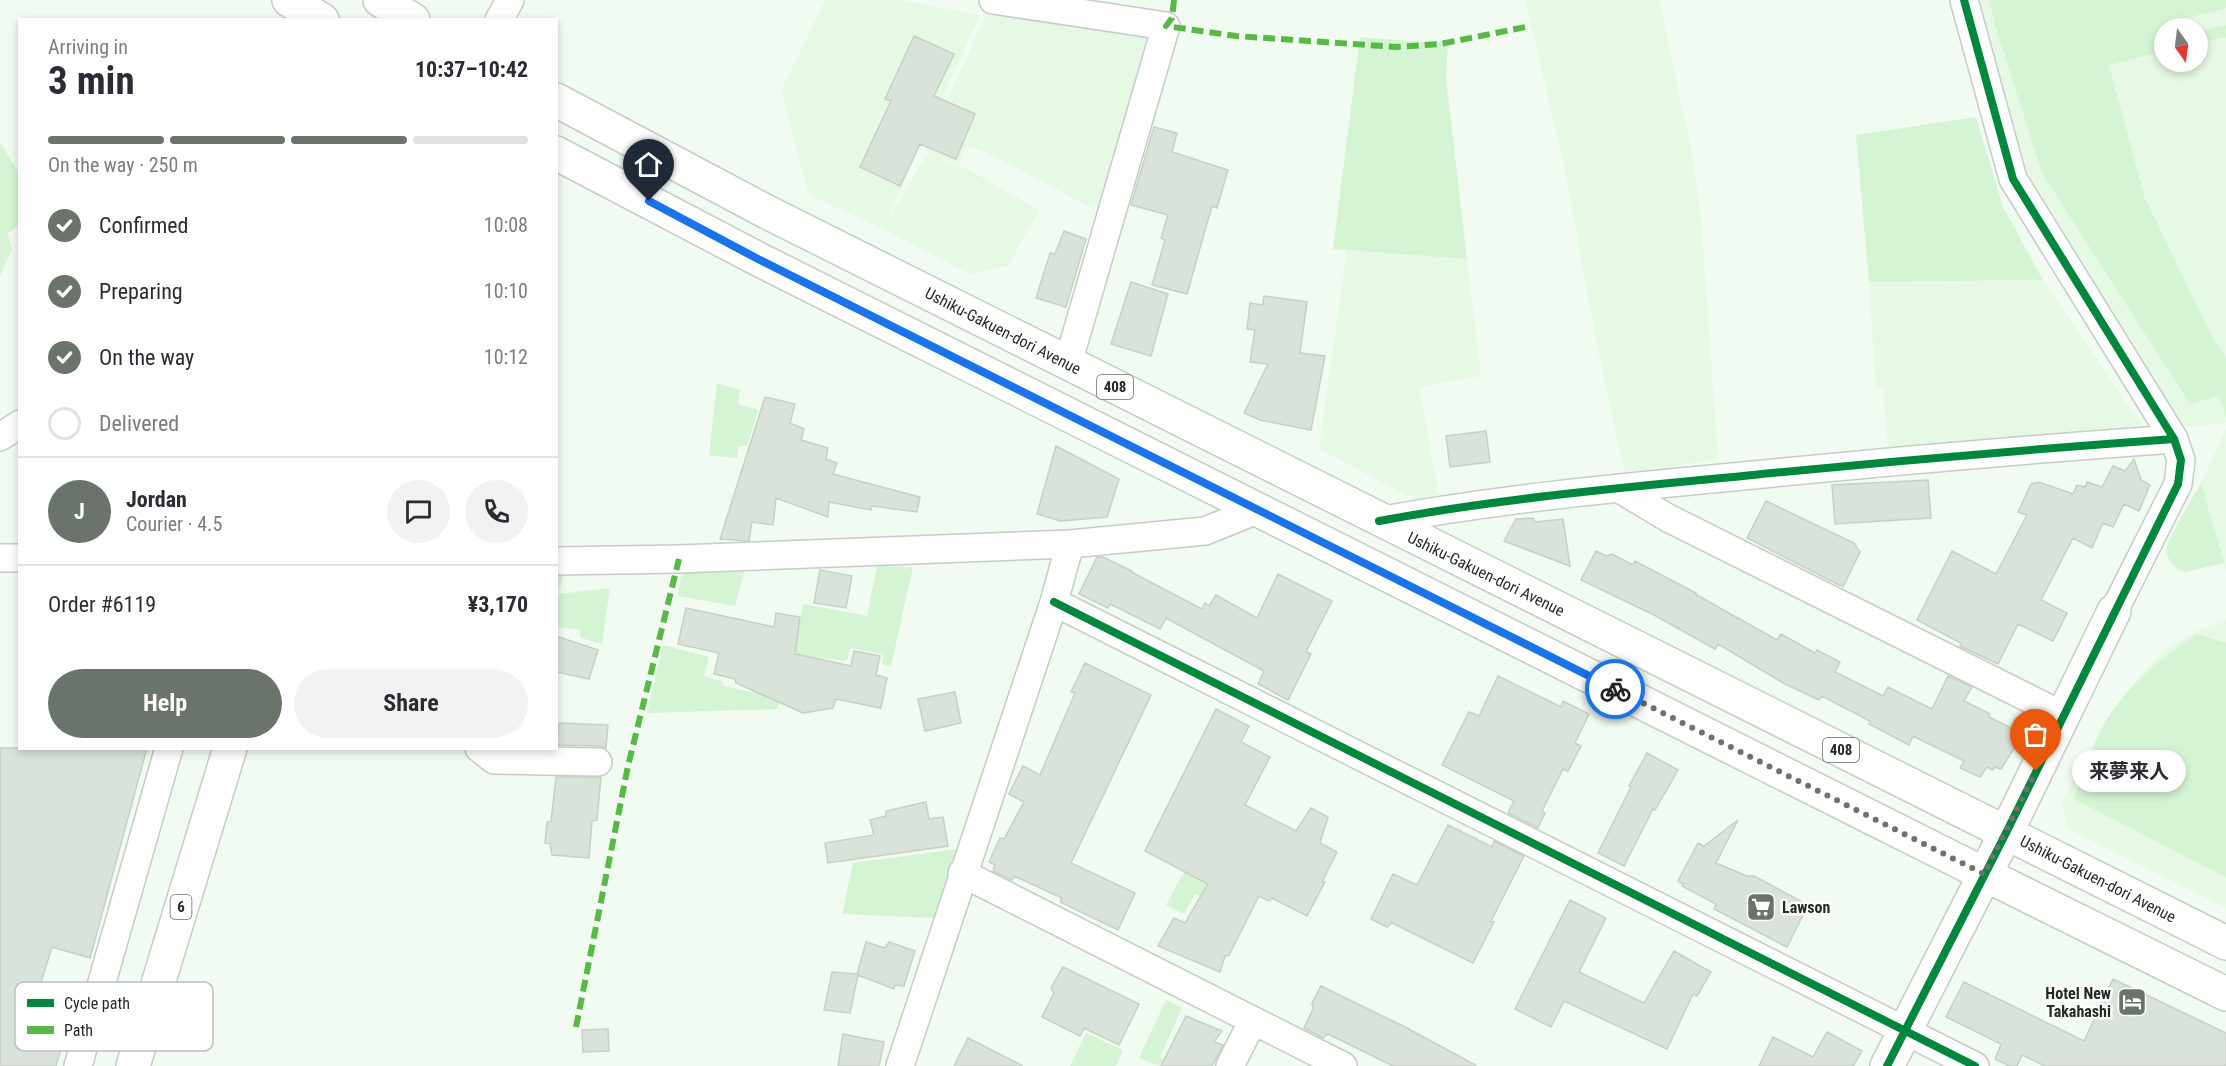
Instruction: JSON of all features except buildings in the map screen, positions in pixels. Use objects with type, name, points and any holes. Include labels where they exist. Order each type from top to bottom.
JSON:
[{"type":"main road","points":[[289,0],[318,18]]},
{"type":"main road","points":[[380,0],[410,18]]},
{"type":"main road","name":"Ushiku-Gakuen-dori Avenue","points":[[558,101],[767,212],[2226,943]]},
{"type":"main road","points":[[558,154],[758,259],[2226,994]]},
{"type":"main road","points":[[1887,1066],[2006,833],[2114,611]]},
{"type":"main road","name":"6","points":[[159,982],[229,750]]},
{"type":"main road","name":"6","points":[[133,1066],[138,1051]]},
{"type":"street","points":[[500,18],[510,0]]},
{"type":"street","points":[[993,0],[1166,26],[1068,363]]},
{"type":"street","points":[[1964,0],[2013,179],[2174,439],[2181,460],[2178,484],[2114,611]]},
{"type":"street","points":[[0,437],[18,424]]},
{"type":"street","points":[[1379,520],[1448,508],[1618,488],[2002,451],[2174,439]]},
{"type":"street","points":[[1618,488],[1668,518],[2062,715]]},
{"type":"street","points":[[558,561],[680,559],[1070,544],[1205,531],[1257,510]]},
{"type":"street","points":[[900,1066],[962,873],[1054,602],[1070,544]]},
{"type":"street","points":[[0,558],[18,558]]},
{"type":"street","points":[[1054,602],[1975,1066]]},
{"type":"street","points":[[102,982],[168,750]]},
{"type":"street","points":[[482,750],[494,760],[598,762]]},
{"type":"street","points":[[962,873],[1252,1022],[1343,1066]]},
{"type":"street","points":[[1230,1066],[1252,1022]]},
{"type":"street","points":[[78,1066],[82,1051]]},
{"type":"shaded area","points":[[825,0],[901,0],[980,15],[886,222],[928,153],[969,170],[1039,210],[1008,266],[969,274],[883,229],[809,195],[781,91]]},
{"type":"shaded area","points":[[1525,0],[1659,0],[1692,154],[1701,218],[1718,459],[1625,474],[1596,341],[1564,164]]},
{"type":"shaded area","points":[[1978,0],[2226,0],[2226,423],[2184,427],[2024,175]]},
{"type":"shaded area","points":[[1989,0],[2226,0],[2226,8],[2185,18],[2154,18],[2154,54],[2109,65],[2145,199],[2213,338],[2226,358],[2226,417],[2219,396],[2190,404],[2042,173]]},
{"type":"shaded area","points":[[986,15],[1047,19],[1147,31],[1155,43],[1106,201],[1091,208],[994,156],[967,145],[959,163],[924,151]]},
{"type":"shaded area","points":[[2226,25],[2226,37],[2208,42],[2208,30]]},
{"type":"shaded area","points":[[1360,37],[1423,42],[1448,41],[1446,79],[1467,259],[1333,249]]},
{"type":"shaded area","points":[[1976,117],[2003,207],[2043,280],[1869,282],[1856,135]]},
{"type":"shaded area","points":[[0,142],[18,171],[18,226],[8,233],[12,249],[0,276]]},
{"type":"shaded area","points":[[1347,250],[1467,259],[1481,376],[1419,387],[1439,496],[1414,499],[1319,449]]},
{"type":"shaded area","points":[[2043,280],[2142,426],[1888,449],[1883,388],[1876,389],[1869,282]]},
{"type":"shaded area","points":[[717,383],[740,390],[738,404],[758,410],[747,446],[739,446],[737,458],[709,455]]},
{"type":"shaded area","points":[[2226,429],[2226,572],[2201,483]]},
{"type":"shaded area","points":[[2201,483],[2224,563],[2185,572],[2172,563],[2167,548]]},
{"type":"shaded area","points":[[877,566],[913,567],[891,666],[882,665],[883,654],[850,648],[847,661],[809,657],[802,689],[788,689],[803,604],[867,616]]},
{"type":"shaded area","points":[[682,568],[744,572],[735,606],[678,596]]},
{"type":"shaded area","points":[[558,571],[565,571],[558,594]]},
{"type":"shaded area","points":[[610,588],[602,644],[581,638],[579,629],[558,627],[558,594]]},
{"type":"shaded area","points":[[2226,619],[2226,908],[2068,829],[2061,803],[2106,722],[2136,681],[2164,650],[2197,631]]},
{"type":"shaded area","points":[[2197,634],[2226,643],[2226,877],[2074,799],[2097,739],[2115,708],[2147,673]]},
{"type":"shaded area","points":[[663,645],[709,657],[704,676],[722,681],[723,686],[781,698],[777,709],[647,713]]},
{"type":"shaded area","points":[[1222,801],[1249,815],[1203,898],[1195,894],[1184,914],[1166,905]]},
{"type":"shaded area","points":[[957,849],[934,918],[842,914],[853,863]]},
{"type":"shaded area","points":[[1166,1000],[1182,1008],[1160,1057],[1164,1059],[1160,1066],[1139,1058]]},
{"type":"shaded area","points":[[1086,1033],[1123,1050],[1116,1066],[1070,1066]]},
{"type":"marked path","points":[[1174,0],[1172,18],[1166,26],[1236,36],[1396,47],[1440,44],[1531,26]]},
{"type":"marked path","points":[[576,1027],[628,766],[679,559]]},
{"type":"cycle path","points":[[1887,1066],[2006,833],[2178,484],[2181,460],[2174,439],[2013,179],[1964,0]]},
{"type":"cycle path","points":[[1379,521],[1472,506],[1612,489],[1911,460],[2174,439]]},
{"type":"cycle path","points":[[1054,602],[1975,1066]]},
{"type":"way so far","points":[[1615,689],[1984,874],[2036,771]]},
{"type":"place","name":"来夢来人","points":[[2036,771]]},
{"type":"place","name":"Lawson","points":[[1761,907]]},
{"type":"place","name":"Hotel New Takahashi","points":[[2132,1002]]},
{"type":"route","points":[[649,201],[758,259],[1615,689]]}]
